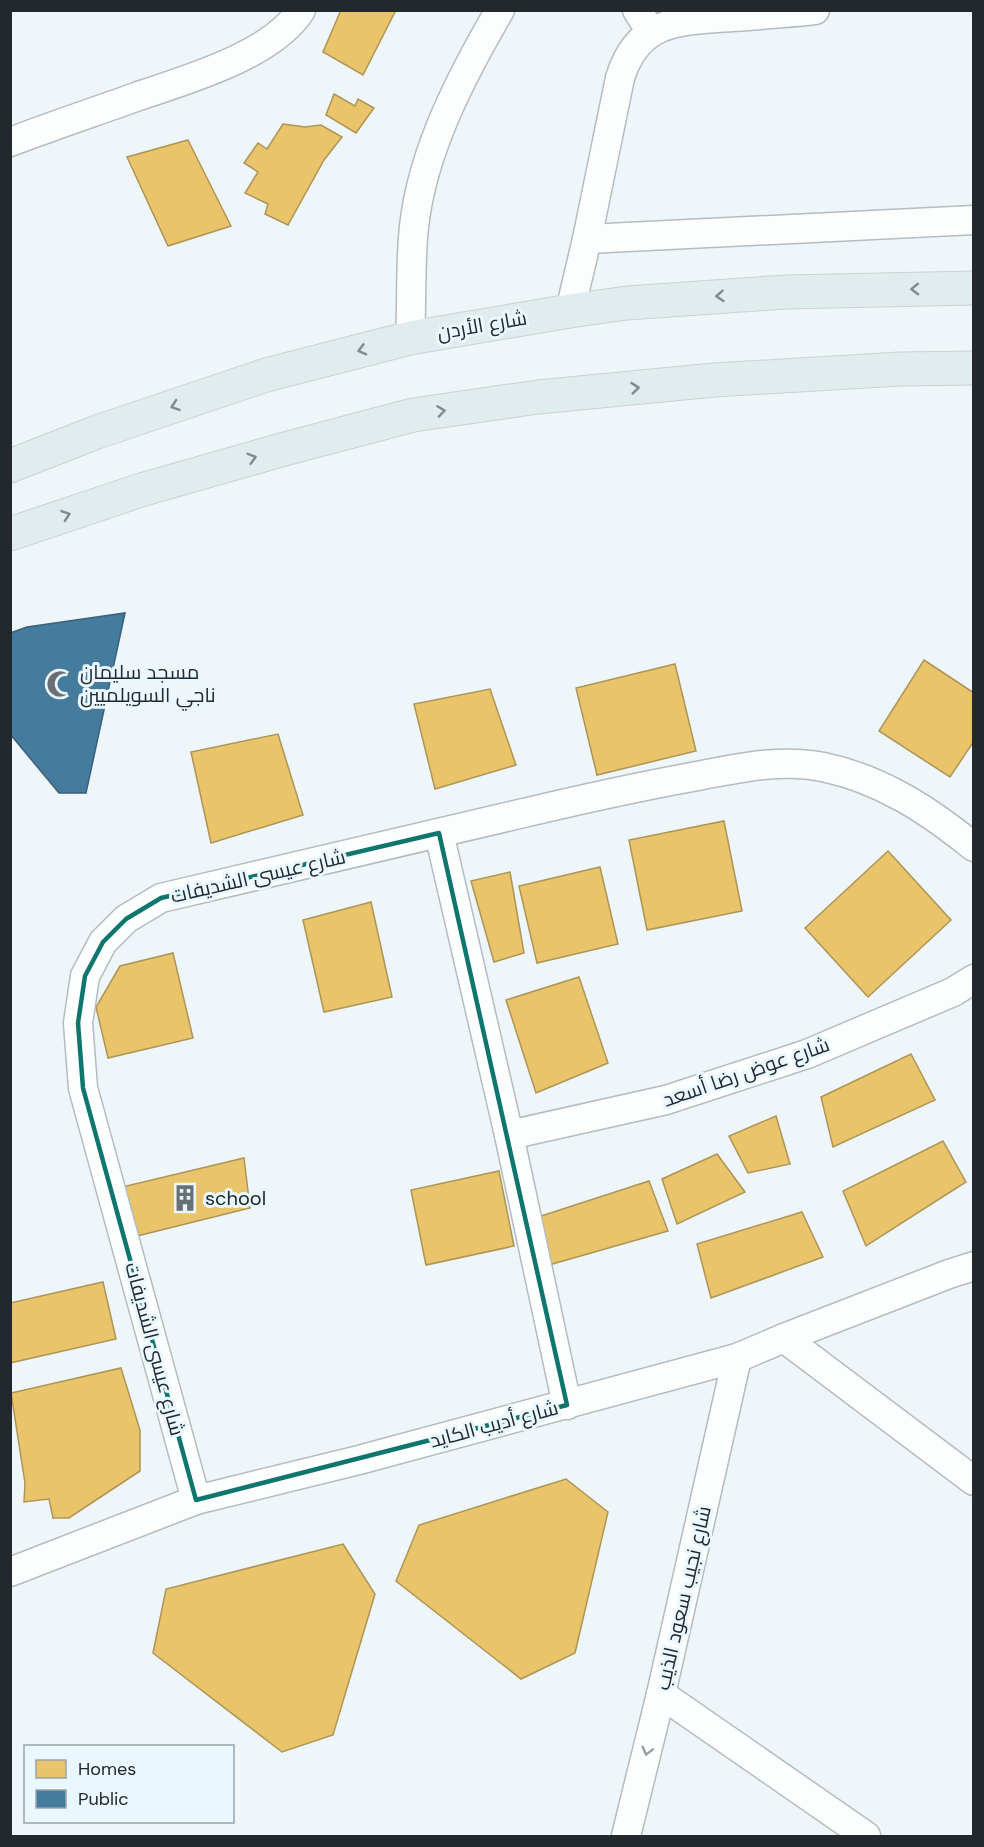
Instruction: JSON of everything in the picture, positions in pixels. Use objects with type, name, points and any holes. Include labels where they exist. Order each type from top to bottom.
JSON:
[{"type":"highway","name":"شارع الأردن","points":[[10,466],[97,432],[266,375],[410,338],[627,303],[786,292],[974,288]]},
{"type":"highway","points":[[10,534],[141,490],[413,415],[538,397],[714,380],[900,369],[974,368]]},
{"type":"street","points":[[10,142],[196,77],[242,57],[269,41],[297,18],[301,10]]},
{"type":"street","points":[[410,338],[414,227],[432,150],[466,69],[500,10]]},
{"type":"street","points":[[570,311],[620,78],[631,52],[640,41],[644,21],[662,26],[685,20],[815,10]]},
{"type":"street","points":[[587,238],[974,220]]},
{"type":"street","name":"شارع عيسى الشديفات","points":[[196,1500],[83,1088],[78,1023],[85,976],[103,942],[126,919],[161,898],[618,791],[736,768],[776,764],[821,766],[861,777],[894,790],[942,821],[974,847]]},
{"type":"street","points":[[440,833],[509,1135],[567,1405]]},
{"type":"street","name":"شارع عوض رضا أسعد","points":[[509,1135],[666,1100],[807,1054],[953,992],[974,979]]},
{"type":"street","name":"شارع أديب الكايد","points":[[10,1572],[196,1500],[359,1460],[737,1358],[974,1266]]},
{"type":"street","points":[[784,1338],[974,1481]]},
{"type":"street","name":"شارع نجيب سعود الذيب","points":[[626,1836],[661,1694],[737,1358]]},
{"type":"street","points":[[661,1694],[866,1836]]},
{"type":"highlighted area","points":[[439,833],[567,1405],[196,1500],[83,1088],[78,1023],[85,976],[103,942],[126,919],[161,898]]},
{"type":"building: Homes","points":[[341,10],[396,10],[363,75],[323,52]]},
{"type":"building: Homes","points":[[334,94],[355,106],[358,99],[374,108],[356,133],[326,115]]},
{"type":"building: Homes","points":[[283,124],[305,127],[321,125],[342,137],[324,160],[288,225],[265,214],[268,204],[245,193],[258,172],[244,163],[258,143],[267,149]]},
{"type":"building: Homes","points":[[188,140],[231,226],[168,246],[127,157]]},
{"type":"building: Homes","points":[[924,660],[974,693],[974,741],[950,777],[879,731]]},
{"type":"building: Homes","points":[[675,664],[696,751],[597,775],[576,688]]},
{"type":"building: Homes","points":[[490,689],[516,765],[435,789],[414,704]]},
{"type":"building: Homes","points":[[278,734],[303,815],[211,843],[191,752]]},
{"type":"building: Homes","points":[[724,821],[742,911],[647,930],[629,840]]},
{"type":"building: Homes","points":[[888,851],[951,920],[868,997],[805,928]]},
{"type":"building: Homes","points":[[600,867],[618,944],[537,963],[519,886]]},
{"type":"building: Homes","points":[[510,872],[524,953],[494,962],[471,881]]},
{"type":"building: Homes","points":[[371,902],[392,997],[324,1012],[303,920]]},
{"type":"building: Homes","points":[[173,953],[193,1038],[108,1058],[96,1007],[120,966]]},
{"type":"building: Homes","points":[[579,977],[608,1063],[536,1093],[506,1000]]},
{"type":"building: Homes","points":[[911,1054],[935,1100],[833,1147],[821,1097]]},
{"type":"building: Homes","points":[[776,1116],[790,1164],[748,1173],[729,1136]]},
{"type":"building: Homes","points":[[943,1141],[966,1182],[866,1246],[843,1191]]},
{"type":"building: Homes","points":[[717,1154],[745,1192],[677,1224],[662,1179]]},
{"type":"building: Homes","name":"school","points":[[244,1158],[250,1208],[133,1237],[118,1188]]},
{"type":"building: Homes","points":[[499,1171],[514,1246],[426,1265],[411,1190]]},
{"type":"building: Homes","points":[[649,1181],[668,1231],[549,1265],[538,1217]]},
{"type":"building: Homes","points":[[802,1212],[823,1257],[711,1298],[697,1244]]},
{"type":"building: Homes","points":[[103,1282],[116,1339],[10,1363],[10,1303]]},
{"type":"building: Homes","points":[[121,1368],[140,1430],[140,1471],[69,1518],[53,1518],[49,1499],[24,1502],[25,1483],[11,1393]]},
{"type":"building: Homes","points":[[566,1479],[608,1512],[575,1653],[521,1679],[396,1581],[419,1525]]},
{"type":"building: Homes","points":[[343,1544],[375,1594],[333,1735],[282,1752],[153,1653],[166,1589]]},
{"type":"building: Public","name":"مسجد سليمان ناجي السويلميين","points":[[125,613],[86,793],[59,793],[10,734],[10,633],[27,627]]},
{"type":"place","name":"مسجد سليمان ناجي السويلميين","points":[[60,684]]},
{"type":"place","name":"school","points":[[185,1198]]}]
